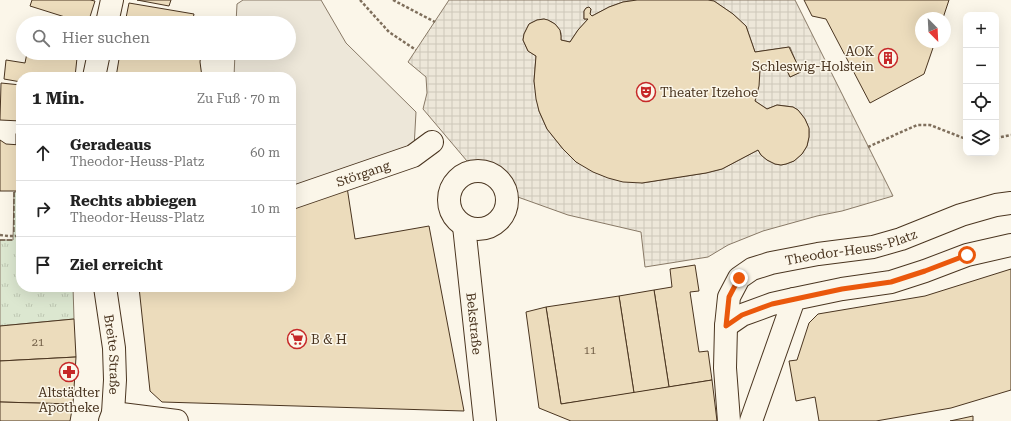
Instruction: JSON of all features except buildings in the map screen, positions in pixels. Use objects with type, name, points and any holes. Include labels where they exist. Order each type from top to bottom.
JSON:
[{"type":"street","points":[[109,16],[112,0]]},
{"type":"street","name":"Störgang","points":[[296,196],[413,156],[432,142]]},
{"type":"street","points":[[465,167],[474,170],[481,170],[495,175],[505,187],[508,198],[506,208],[500,219],[487,228],[477,229],[464,226],[455,219],[450,210],[448,200],[450,190],[456,180],[465,167]]},
{"type":"street","name":"Theodor-Heuss-Platz","points":[[729,421],[725,368],[726,326],[729,297],[739,278],[752,269],[771,264],[818,254],[873,247],[901,240],[961,215],[1011,202]]},
{"type":"street","name":"Bekstraße","points":[[464,226],[485,421]]},
{"type":"street","points":[[726,326],[742,315],[772,304],[842,289],[891,282],[967,255],[1011,245]]},
{"type":"street","name":"Breite Straße","points":[[106,292],[114,348],[115,380],[111,417]]},
{"type":"street","points":[[751,421],[794,299]]},
{"type":"street","points":[[111,417],[176,421]]},
{"type":"path","points":[[360,0],[389,32],[416,50]]},
{"type":"path","points":[[394,0],[434,22]]},
{"type":"path","points":[[868,146],[917,125],[930,125],[963,138]]},
{"type":"path","points":[[999,137],[1011,134]]},
{"type":"path","points":[[0,235],[16,236]]},
{"type":"green space","points":[[14,192],[16,192],[16,292],[73,292],[74,319],[0,326],[0,240],[13,240]]},
{"type":"shaded area","points":[[243,0],[321,0],[346,43],[416,112],[414,148],[296,192],[296,72],[234,72],[235,60],[296,60],[296,16],[236,16],[237,4]]},
{"type":"shaded area","points":[[449,0],[637,0],[623,2],[609,7],[592,16],[590,14],[591,9],[586,8],[584,11],[584,19],[588,19],[570,42],[561,40],[561,33],[557,26],[544,19],[537,20],[529,24],[523,40],[528,51],[536,56],[534,81],[539,111],[547,129],[563,149],[576,162],[642,183],[722,169],[758,150],[767,160],[781,165],[794,161],[802,154],[807,146],[809,129],[805,119],[798,110],[793,107],[777,105],[767,109],[755,101],[760,70],[785,66],[790,77],[800,72],[790,47],[755,52],[746,26],[733,14],[714,1],[708,0],[795,0],[893,196],[842,211],[817,216],[763,231],[728,245],[708,257],[645,267],[641,232],[568,215],[515,196],[498,166],[467,161],[423,109],[427,93],[426,77],[408,62]]},
{"type":"fence","points":[[14,192],[14,232]]},
{"type":"fence","points":[[0,240],[14,240]]},
{"type":"place","name":"AOK Schleswig-Holstein","points":[[888,58]]},
{"type":"place","name":"Theater Itzehoe","points":[[646,92]]},
{"type":"place","name":"B & H","points":[[297,339]]},
{"type":"place","name":"Altstädter Apotheke","points":[[69,372]]},
{"type":"route","points":[[739,278],[729,297],[726,326],[742,315],[772,304],[842,289],[891,282],[967,255]]}]
